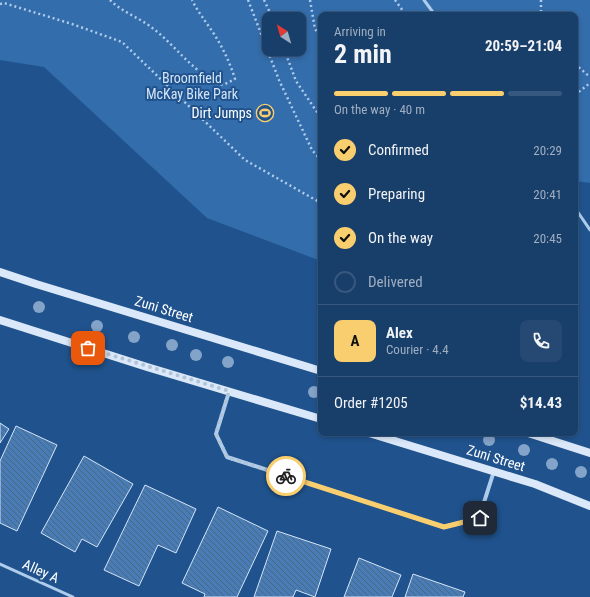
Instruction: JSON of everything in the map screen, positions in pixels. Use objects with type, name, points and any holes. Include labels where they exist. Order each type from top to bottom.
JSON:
[{"type":"main road","name":"Zuni Street","points":[[0,272],[318,369]]},
{"type":"main road","points":[[0,320],[318,418]]},
{"type":"main road","name":"Zuni Street","points":[[380,436],[535,484],[590,506]]},
{"type":"main road","points":[[538,436],[590,453]]},
{"type":"street","points":[[229,391],[216,434],[227,457],[444,527],[480,518],[494,471]]},
{"type":"lane","points":[[424,0],[433,12]]},
{"type":"lane","points":[[578,212],[590,230]]},
{"type":"lane","name":"Alley A","points":[[0,564],[73,597]]},
{"type":"path","points":[[110,0],[128,14],[151,27],[208,78],[223,85],[235,79],[231,64],[192,0]]},
{"type":"path","points":[[248,0],[282,86],[312,150],[318,157]]},
{"type":"path","points":[[264,0],[270,12]]},
{"type":"path","points":[[310,0],[318,32]]},
{"type":"path","points":[[395,0],[404,12]]},
{"type":"path","points":[[541,0],[543,12]]},
{"type":"path","points":[[0,4],[72,24],[122,42],[245,160],[318,201]]},
{"type":"path","points":[[287,56],[296,81],[318,114]]},
{"type":"path","points":[[578,67],[590,77]]},
{"type":"path","points":[[578,93],[590,83]]},
{"type":"green space","name":"Broomfield McKay Bike Park","points":[[0,0],[590,0],[590,183],[578,181],[578,12],[318,12],[318,260],[207,218],[44,67],[0,60]]},
{"type":"building","points":[[0,423],[9,429],[0,443]]},
{"type":"building","points":[[16,426],[57,445],[17,531],[0,523],[0,461]]},
{"type":"building","points":[[84,456],[133,484],[97,547],[82,539],[75,552],[41,533]]},
{"type":"building","points":[[145,485],[196,509],[176,553],[158,545],[139,586],[104,570]]},
{"type":"building","points":[[218,507],[268,531],[237,597],[204,597],[205,594],[182,583]]},
{"type":"building","points":[[277,531],[331,549],[315,597],[296,590],[293,597],[254,597]]},
{"type":"building","points":[[359,558],[401,575],[392,597],[344,597]]},
{"type":"building","points":[[413,574],[465,592],[463,597],[405,597]]},
{"type":"way so far","points":[[88,348],[229,391],[216,434],[227,457],[286,476]]},
{"type":"place","name":"Dirt Jumps","points":[[265,113]]},
{"type":"route","points":[[286,476],[444,527],[480,518]]}]
